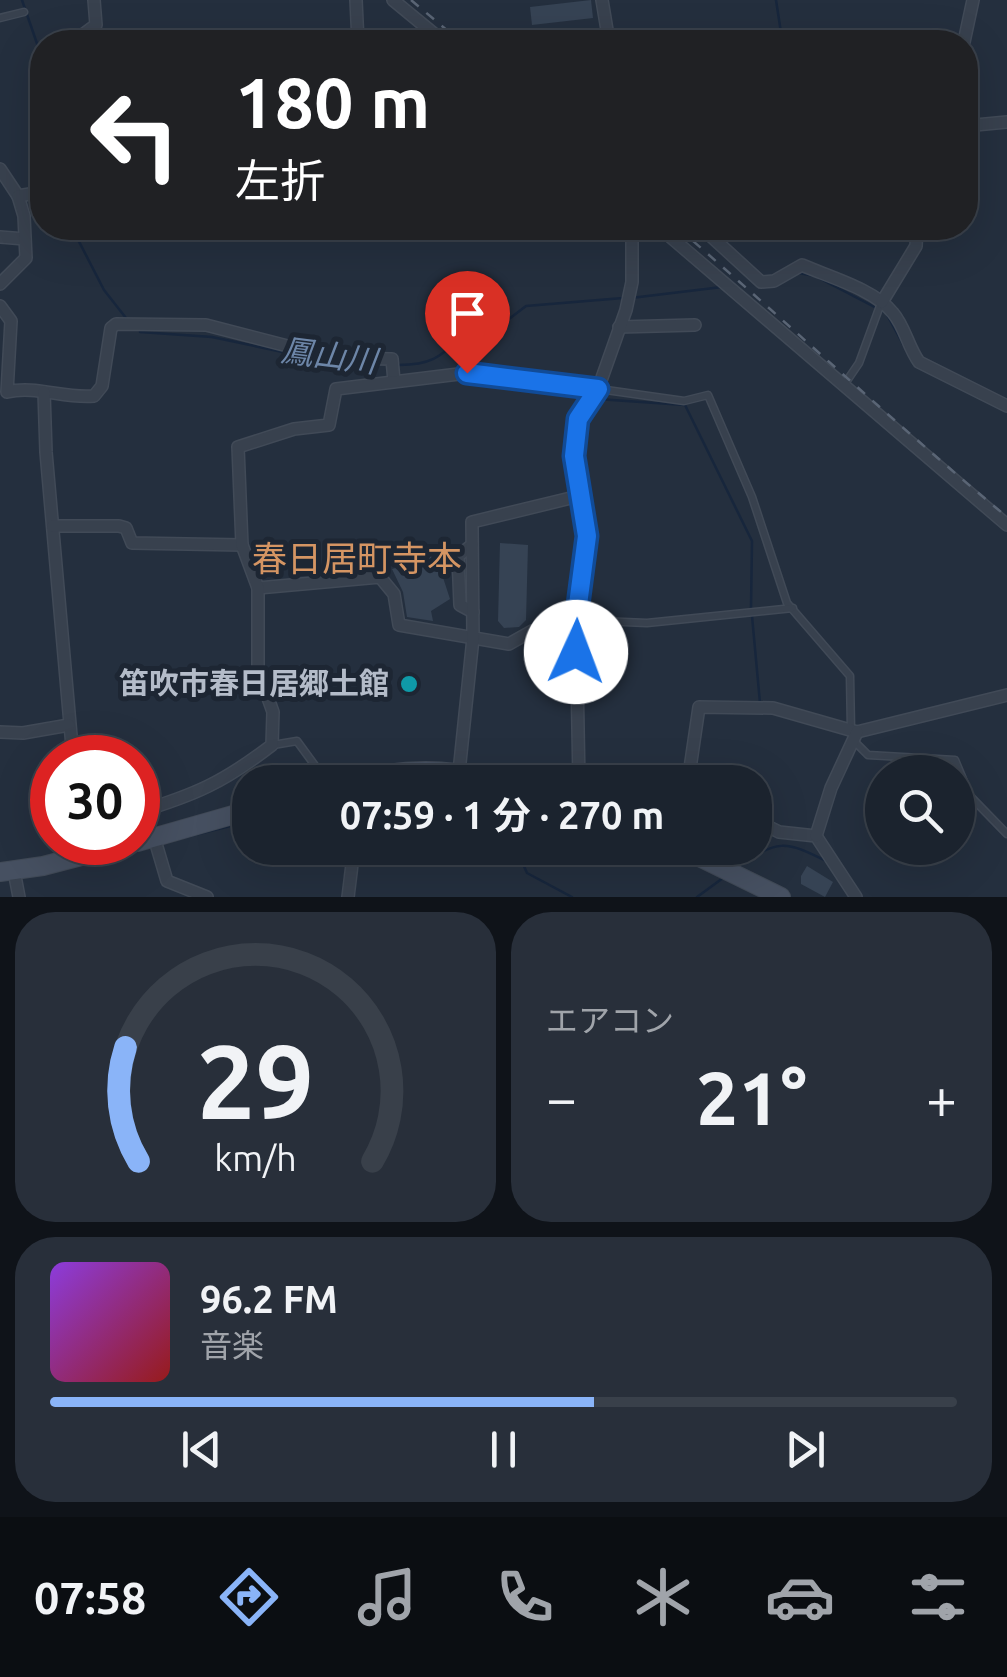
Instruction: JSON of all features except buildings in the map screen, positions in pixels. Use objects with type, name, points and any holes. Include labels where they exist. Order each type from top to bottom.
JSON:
[{"type":"main road","points":[[160,835],[232,815]]},
{"type":"main road","points":[[716,865],[781,897]]},
{"type":"street","points":[[90,30],[96,26],[94,0]]},
{"type":"street","points":[[356,0],[357,30]]},
{"type":"street","points":[[393,0],[429,30]]},
{"type":"street","points":[[602,0],[607,30]]},
{"type":"street","points":[[967,30],[973,0]]},
{"type":"street","points":[[978,125],[1007,122]]},
{"type":"street","points":[[0,169],[18,196],[25,239],[23,264],[0,284]]},
{"type":"street","points":[[18,196],[30,194]]},
{"type":"street","points":[[0,237],[25,239]]},
{"type":"street","points":[[579,765],[576,620],[587,536],[574,456],[578,419],[598,389],[632,282],[632,240]]},
{"type":"street","points":[[674,240],[1007,525]]},
{"type":"street","points":[[715,240],[762,282],[774,282],[802,266],[882,302],[896,315],[919,362],[1007,406]]},
{"type":"street","points":[[882,302],[916,240]]},
{"type":"street","points":[[0,306],[11,320],[4,392],[20,389],[94,396],[102,386],[111,328],[116,324],[206,325],[393,372],[467,373],[598,389]]},
{"type":"street","points":[[619,327],[695,325]]},
{"type":"street","points":[[160,805],[194,795],[228,778],[272,745],[274,712],[258,670],[258,588],[242,546],[238,446],[294,429],[329,426],[336,389],[393,372]]},
{"type":"street","points":[[44,392],[70,735]]},
{"type":"street","points":[[460,765],[474,638],[472,522],[579,496]]},
{"type":"street","points":[[53,526],[119,526],[126,528],[132,543],[242,546]]},
{"type":"street","points":[[258,588],[380,576],[394,594],[400,625],[509,644],[532,631],[576,620]]},
{"type":"street","points":[[690,765],[699,707],[773,708],[854,734],[1007,694]]},
{"type":"street","points":[[0,732],[23,734],[69,725]]},
{"type":"street","points":[[816,836],[854,734]]},
{"type":"street","points":[[772,828],[816,836]]},
{"type":"street","points":[[816,836],[856,897]]},
{"type":"street","points":[[158,865],[168,881],[207,897]]},
{"type":"street","points":[[348,897],[352,865]]},
{"type":"street","points":[[7,871],[18,897]]},
{"type":"lane","points":[[0,18],[24,12]]},
{"type":"lane","points":[[844,385],[857,367],[882,302]]},
{"type":"lane","points":[[598,389],[684,401],[708,395],[752,496],[787,604],[850,676],[854,734],[868,755],[954,760],[970,796],[1007,834]]},
{"type":"lane","points":[[576,620],[647,623],[794,608]]},
{"type":"lane","points":[[272,745],[297,741],[315,765]]},
{"type":"waterway","name":"鳳山川","points":[[22,0],[32,30]]},
{"type":"waterway","points":[[776,0],[781,30]]},
{"type":"waterway","name":"鳳山川","points":[[78,240],[104,290],[126,318]]},
{"type":"waterway","name":"鳳山川","points":[[799,273],[815,276],[886,313],[903,344]]},
{"type":"waterway","name":"鳳山川","points":[[631,298],[722,287]]},
{"type":"waterway","name":"鳳山川","points":[[399,365],[430,360],[471,329],[489,319],[509,319],[526,306],[623,298]]},
{"type":"waterway","name":"鳳山川","points":[[140,332],[212,337],[311,358]]},
{"type":"waterway","name":"鳳山川","points":[[499,382],[584,399]]},
{"type":"waterway","name":"鳳山川","points":[[597,399],[685,405],[752,541],[751,608]]},
{"type":"waterway","name":"鳳山川","points":[[752,616],[760,703]]},
{"type":"waterway","points":[[170,841],[232,826]]},
{"type":"waterway","points":[[737,868],[762,852],[781,846],[828,862]]},
{"type":"waterway","points":[[523,865],[527,873],[572,897]]},
{"type":"waterway","points":[[697,897],[723,878]]},
{"type":"railway","points":[[411,0],[447,30]]},
{"type":"railway","points":[[691,240],[1007,517]]},
{"type":"place","name":"笛吹市春日居郷土館","points":[[409,684]]},
{"type":"district","name":"春日居町寺本","points":[[357,559]]},
{"type":"route","points":[[467,373],[598,389],[578,419],[574,456],[587,536],[576,620],[576,652]]}]
